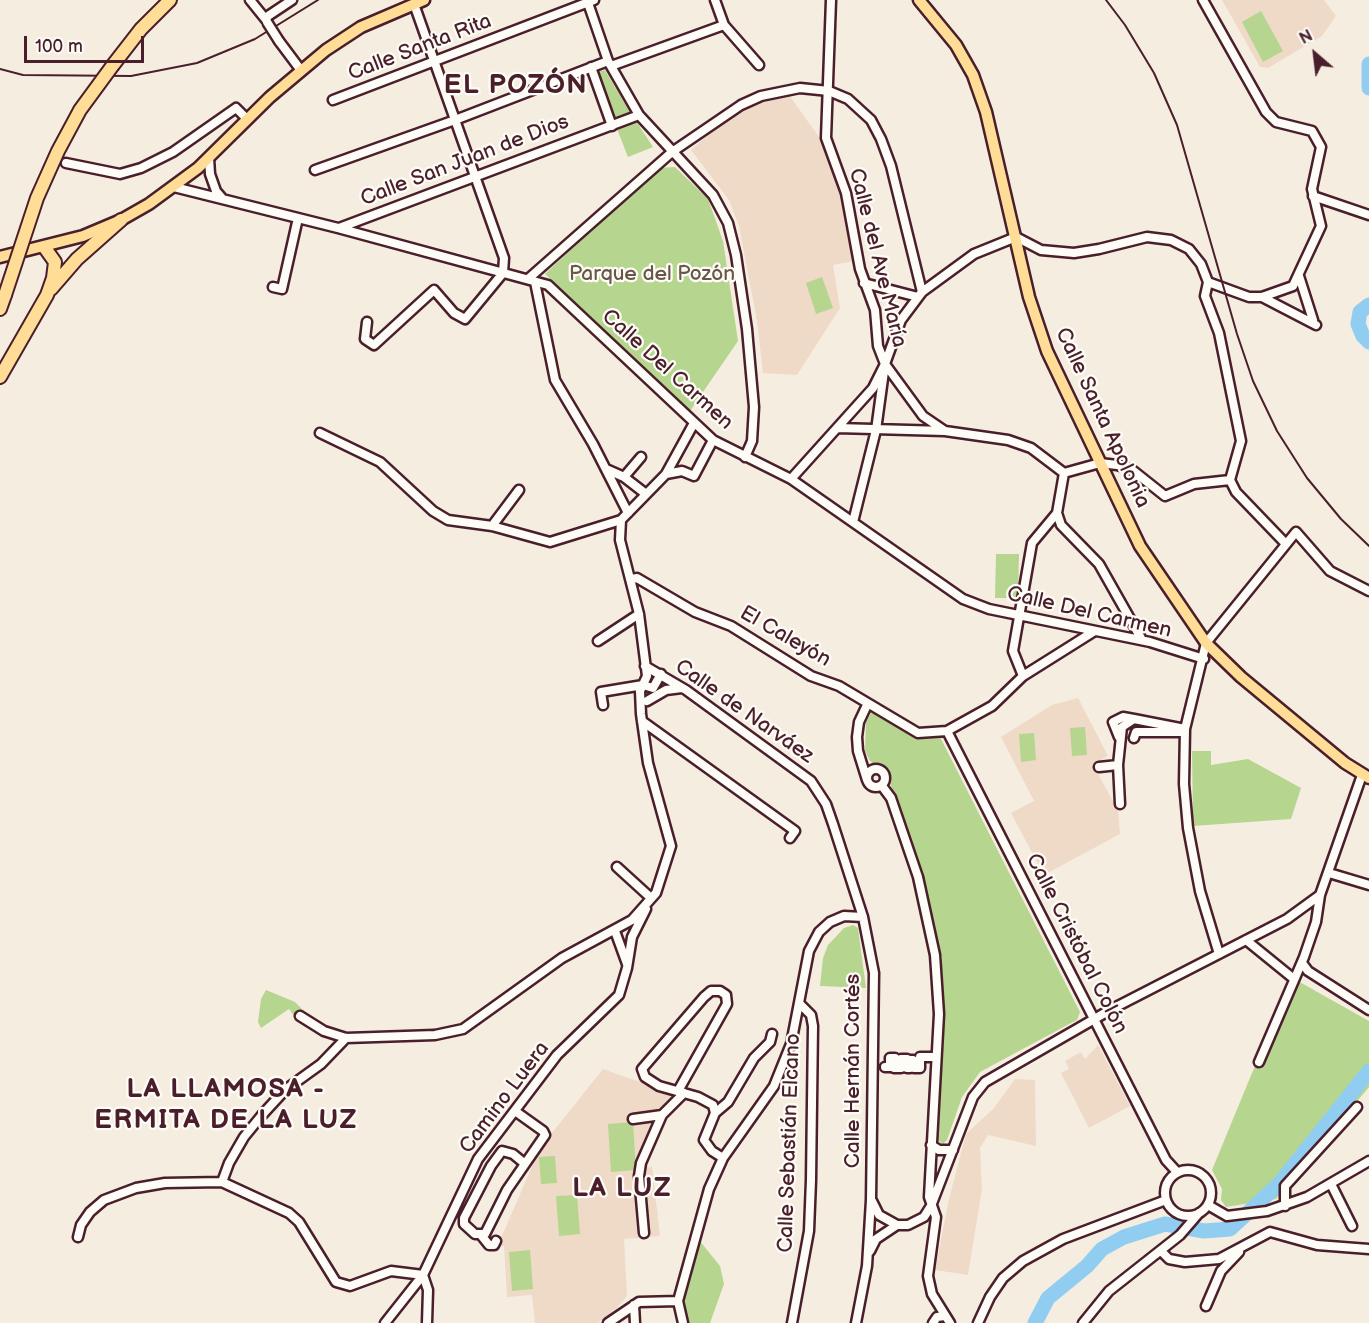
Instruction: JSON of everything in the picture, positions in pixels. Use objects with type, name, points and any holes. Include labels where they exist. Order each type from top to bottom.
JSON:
[{"type":"highway","points":[[0,309],[37,198],[80,110],[141,29],[170,0]]},
{"type":"highway","points":[[47,294],[77,259],[121,220]]},
{"type":"highway","points":[[0,377],[47,294],[53,278],[55,262],[45,248]]},
{"type":"main road","name":"Calle Santa Apolonia","points":[[919,0],[956,45],[972,75],[987,112],[1029,297],[1047,351],[1140,546],[1206,643],[1241,677],[1366,777]]},
{"type":"main road","points":[[2,255],[45,248],[83,236],[121,220],[174,187],[209,158],[300,69],[361,27],[419,2]]},
{"type":"street","points":[[250,0],[300,69]]},
{"type":"street","points":[[266,20],[292,0]]},
{"type":"street","points":[[715,0],[724,25],[759,65]]},
{"type":"street","name":"Calle del Ave María","points":[[831,0],[826,138],[846,193],[864,283],[875,310],[878,346],[885,363],[876,430],[853,522]]},
{"type":"street","points":[[1203,0],[1266,112],[1276,122],[1312,131],[1321,147],[1312,189],[1321,226],[1293,286],[1262,297],[1249,297],[1208,282]]},
{"type":"street","points":[[590,1],[610,63],[639,115],[713,195],[728,223],[736,255],[747,329],[754,407],[752,441],[746,457]]},
{"type":"street","name":"Calle Santa Rita","points":[[333,100],[590,1]]},
{"type":"street","points":[[367,322],[365,339],[374,345],[434,290],[454,313],[465,319],[503,273],[504,258],[435,62],[419,2]]},
{"type":"street","points":[[315,170],[455,120],[591,67],[610,63],[724,25]]},
{"type":"street","points":[[591,67],[612,126]]},
{"type":"street","points":[[628,513],[606,468],[555,380],[532,280],[672,152],[741,105],[761,96],[800,88],[829,91],[848,99],[871,120],[882,139],[920,294]]},
{"type":"street","points":[[66,163],[120,174],[141,168],[173,152],[236,108],[247,119]]},
{"type":"street","name":"Calle San Juan de Dios","points":[[338,228],[639,115]]},
{"type":"street","points":[[209,158],[210,174],[216,191],[222,199]]},
{"type":"street","name":"Calle Del Carmen","points":[[174,187],[338,228],[548,285],[713,440],[791,479],[963,599],[989,609],[1020,614],[1093,632],[1142,640],[1204,659]]},
{"type":"street","points":[[1313,196],[1367,214]]},
{"type":"street","points":[[273,287],[282,289],[298,218]]},
{"type":"street","points":[[791,479],[873,388],[901,320],[920,294],[974,254],[1016,237],[1041,250],[1074,253],[1147,237],[1171,240],[1189,249],[1201,264],[1208,282],[1205,296],[1219,333],[1241,441],[1230,480],[1236,492],[1286,544]]},
{"type":"street","points":[[1262,297],[1314,322],[1299,276]]},
{"type":"street","points":[[864,283],[920,294]]},
{"type":"street","points":[[885,363],[923,416],[945,431]]},
{"type":"street","points":[[320,433],[380,462],[433,512],[448,520],[492,526],[550,542],[621,520],[666,474],[694,423]]},
{"type":"street","points":[[837,428],[945,431],[1008,440],[1031,448],[1064,473]]},
{"type":"street","points":[[666,474],[682,471],[694,476],[713,440]]},
{"type":"street","points":[[624,477],[641,457]]},
{"type":"street","points":[[1064,473],[1100,463],[1131,468],[1166,495],[1194,484],[1230,480]]},
{"type":"street","points":[[606,468],[624,477],[646,494]]},
{"type":"street","points":[[1064,473],[1057,513],[1061,525],[1099,564],[1142,640]]},
{"type":"street","points":[[492,526],[519,490]]},
{"type":"street","points":[[1023,676],[1013,651],[1032,543],[1057,513]]},
{"type":"street","name":"Camino Luera","points":[[385,1323],[423,1275],[478,1159],[557,1055],[619,995],[627,968],[632,937],[651,898],[656,893],[671,846],[650,772],[641,718],[641,688],[647,676],[639,614],[632,579],[620,540],[621,520]]},
{"type":"street","points":[[1219,954],[1200,891],[1188,828],[1184,784],[1184,731],[1204,659],[1206,643],[1296,532],[1330,571],[1369,591]]},
{"type":"street","name":"El Caleyón","points":[[632,579],[637,578],[695,612],[731,626],[811,676],[839,687],[918,733],[947,730]]},
{"type":"street","points":[[598,641],[639,614]]},
{"type":"street","points":[[947,730],[992,706],[1023,676],[1093,632]]},
{"type":"street","name":"Calle de Narváez","points":[[645,666],[682,688],[811,781],[826,804],[833,824]]},
{"type":"street","points":[[661,674],[641,718],[792,835]]},
{"type":"street","points":[[609,696],[641,688]]},
{"type":"street","points":[[603,705],[601,692],[653,688]]},
{"type":"street","points":[[647,701],[666,690],[682,688]]},
{"type":"street","points":[[867,705],[859,722],[860,760],[871,785],[882,786],[891,798],[918,877],[930,925],[937,973],[936,1057],[931,1145],[931,1206],[936,1217],[928,1268],[929,1284],[947,1320]]},
{"type":"street","points":[[1120,804],[1118,765],[1122,726],[1134,719],[1184,731]]},
{"type":"street","name":"Calle Cristóbal Colón","points":[[947,730],[1166,1160],[1177,1172]]},
{"type":"street","points":[[1134,738],[1136,732],[1184,731]]},
{"type":"street","points":[[860,760],[871,770],[876,769],[883,772],[885,780],[882,786]]},
{"type":"street","points":[[1099,766],[1118,765]]},
{"type":"street","points":[[867,780],[871,770]]},
{"type":"street","points":[[1259,1062],[1302,963],[1316,922],[1320,895],[1366,777]]},
{"type":"street","name":"Calle Hernán Cortés","points":[[833,824],[863,917],[874,973],[871,1200],[867,1266],[856,1323]]},
{"type":"street","points":[[300,1016],[324,1031],[346,1038],[435,1035],[463,1029],[562,958],[632,920],[651,898],[617,867]]},
{"type":"street","points":[[1329,873],[1369,885]]},
{"type":"street","points":[[868,1255],[876,1239],[897,1225],[916,1222],[924,1217],[931,1206],[974,1097],[985,1082],[1303,910],[1320,895]]},
{"type":"street","points":[[683,1323],[678,1302],[709,1190],[723,1158],[774,1086],[790,1044],[800,1005],[809,951],[819,932],[844,916],[857,899]]},
{"type":"street","points":[[1303,910],[1316,922]]},
{"type":"street","points":[[844,916],[863,917]]},
{"type":"street","points":[[615,931],[620,939],[627,968]]},
{"type":"street","points":[[1246,940],[1294,979]]},
{"type":"street","points":[[1302,963],[1308,971],[1369,1010]]},
{"type":"street","points":[[644,1233],[639,1176],[642,1163],[662,1115],[681,1092],[727,1004],[726,995],[720,991],[711,991],[704,997],[642,1069],[645,1077],[659,1086],[681,1092],[713,1105],[715,1113]]},
{"type":"street","name":"Calle Sebastián Elcano","points":[[792,1323],[809,1231],[811,1180],[813,1026],[812,1016],[800,1005]]},
{"type":"street","points":[[723,1158],[712,1151],[704,1140],[715,1113],[728,1102],[754,1058],[770,1042],[772,1034]]},
{"type":"street","points":[[222,1182],[228,1163],[244,1137],[262,1115],[285,1090],[321,1064],[346,1038]]},
{"type":"street","points":[[885,1067],[890,1067],[890,1058],[895,1058],[894,1068],[901,1068],[901,1059],[907,1059],[907,1068],[910,1068],[910,1060],[914,1060],[914,1068],[920,1068],[920,1057],[936,1057]]},
{"type":"street","points":[[1286,1206],[1285,1186],[1357,1107]]},
{"type":"street","points":[[482,1235],[491,1224],[507,1190],[524,1163],[545,1135],[543,1131],[515,1111]]},
{"type":"street","points":[[633,1119],[662,1115]]},
{"type":"street","points":[[931,1145],[939,1150],[953,1149]]},
{"type":"street","points":[[496,1241],[494,1245],[489,1245],[482,1235],[475,1234],[464,1224],[464,1218],[491,1166],[502,1151],[513,1154],[524,1163]]},
{"type":"street","points":[[1208,1205],[1227,1216],[1286,1206],[1331,1184],[1369,1161]]},
{"type":"street","points":[[1083,1323],[1119,1282],[1180,1235],[1208,1205],[1211,1194],[1209,1182],[1196,1172],[1189,1170],[1177,1172],[1168,1180],[1166,1200],[1176,1212],[1187,1216],[1199,1213]]},
{"type":"street","points":[[78,1237],[81,1225],[90,1212],[104,1200],[136,1188],[165,1183],[222,1182],[289,1213],[299,1222],[336,1282],[350,1286],[391,1271],[423,1275],[428,1290],[427,1323]]},
{"type":"street","points":[[1331,1184],[1352,1226]]},
{"type":"street","points":[[871,1200],[879,1215],[897,1225]]},
{"type":"street","points":[[978,1323],[990,1297],[1003,1278],[1023,1260],[1079,1232],[1166,1200]]},
{"type":"street","points":[[1161,1251],[1169,1259],[1185,1262],[1219,1259],[1270,1232],[1317,1245],[1369,1249]]},
{"type":"street","points":[[1206,1306],[1221,1271],[1243,1246]]},
{"type":"street","points":[[608,1323],[634,1305],[667,1300],[678,1302]]},
{"type":"street","points":[[634,1305],[635,1323]]},
{"type":"street","points":[[933,1323],[937,1317],[947,1320]]},
{"type":"shaded area","points":[[1222,0],[1324,0],[1336,16],[1322,36],[1268,68],[1260,67]]},
{"type":"shaded area","points":[[789,95],[824,144],[845,202],[855,261],[833,265],[840,308],[797,375],[763,373],[757,321],[739,226],[729,200],[691,150],[725,121],[750,106]]},
{"type":"shaded area","points":[[1078,698],[1108,756],[1093,765],[1118,810],[1120,834],[1044,875],[1011,813],[1034,801],[1001,737],[1052,705]]},
{"type":"shaded area","points":[[1098,1045],[1130,1106],[1089,1128],[1061,1073],[1069,1069],[1065,1061],[1081,1052],[1085,1059]]},
{"type":"shaded area","points":[[603,1069],[680,1096],[671,1109],[646,1163],[648,1168],[652,1166],[660,1236],[624,1239],[627,1296],[617,1308],[598,1323],[535,1323],[532,1295],[507,1297],[504,1246],[498,1245],[540,1148]]},
{"type":"shaded area","points":[[1015,1079],[1035,1080],[1036,1146],[988,1135],[980,1148],[982,1189],[968,1275],[935,1270],[949,1199],[966,1134],[994,1108]]},
{"type":"green space","points":[[1261,11],[1283,51],[1263,62],[1242,22]]},
{"type":"green space","points":[[605,70],[632,116],[617,121],[597,72]]},
{"type":"green space","points":[[636,121],[653,147],[628,157],[617,129]]},
{"type":"green space","name":"Parque del Pozón","points":[[675,167],[708,199],[723,241],[738,341],[690,411],[545,274],[658,168]]},
{"type":"green space","points":[[822,277],[833,308],[816,314],[806,283]]},
{"type":"green space","points":[[996,554],[1019,554],[1018,598],[995,598]]},
{"type":"green space","points":[[876,712],[907,733],[920,736],[936,734],[940,737],[1080,1012],[1077,1020],[980,1072],[962,1097],[947,1140],[943,1144],[936,1139],[942,1015],[942,959],[921,871],[889,780],[884,770],[870,761],[865,751],[866,723],[871,713]]},
{"type":"green space","points":[[1085,727],[1087,755],[1072,756],[1070,728]]},
{"type":"green space","points":[[1034,733],[1036,760],[1021,762],[1019,734]]},
{"type":"green space","points":[[1192,751],[1211,751],[1211,765],[1248,759],[1301,788],[1291,819],[1193,826]]},
{"type":"green space","points":[[853,925],[858,928],[866,988],[820,986],[823,958],[828,945],[844,928]]},
{"type":"green space","points":[[1296,980],[1369,1021],[1369,1087],[1276,1199],[1226,1207],[1221,1200],[1222,1189],[1212,1170],[1252,1073]]},
{"type":"green space","points":[[266,990],[295,1002],[305,1012],[297,1020],[289,1009],[261,1028],[258,1022],[261,999]]},
{"type":"green space","points":[[633,1122],[636,1170],[611,1172],[608,1124]]},
{"type":"green space","points":[[555,1156],[557,1183],[541,1184],[539,1157]]},
{"type":"green space","points":[[577,1195],[580,1234],[559,1236],[556,1196]]},
{"type":"green space","points":[[699,1240],[720,1266],[724,1284],[710,1323],[683,1323],[678,1302]]},
{"type":"green space","points":[[530,1250],[533,1289],[512,1291],[509,1252]]},
{"type":"waterway","points":[[1369,64],[1369,88]]},
{"type":"waterway","points":[[1369,305],[1360,312],[1358,324],[1363,336],[1369,342]]},
{"type":"waterway","points":[[1035,1323],[1048,1298],[1087,1266],[1102,1249],[1124,1237],[1165,1224],[1204,1231],[1230,1229],[1279,1184],[1369,1071]]},
{"type":"railway","points":[[0,69],[23,75],[131,76],[197,63],[255,39],[318,0]]},
{"type":"railway","points":[[1106,0],[1125,25],[1154,73],[1177,125],[1237,334],[1253,381],[1277,431],[1307,478],[1341,519],[1369,546]]},
{"type":"district","name":"EL POZÓN","points":[[516,86]]},
{"type":"district","name":"LA LLAMOSA - ERMITA DE LA LUZ","points":[[226,1106]]},
{"type":"district","name":"LA LUZ","points":[[622,1189]]}]
